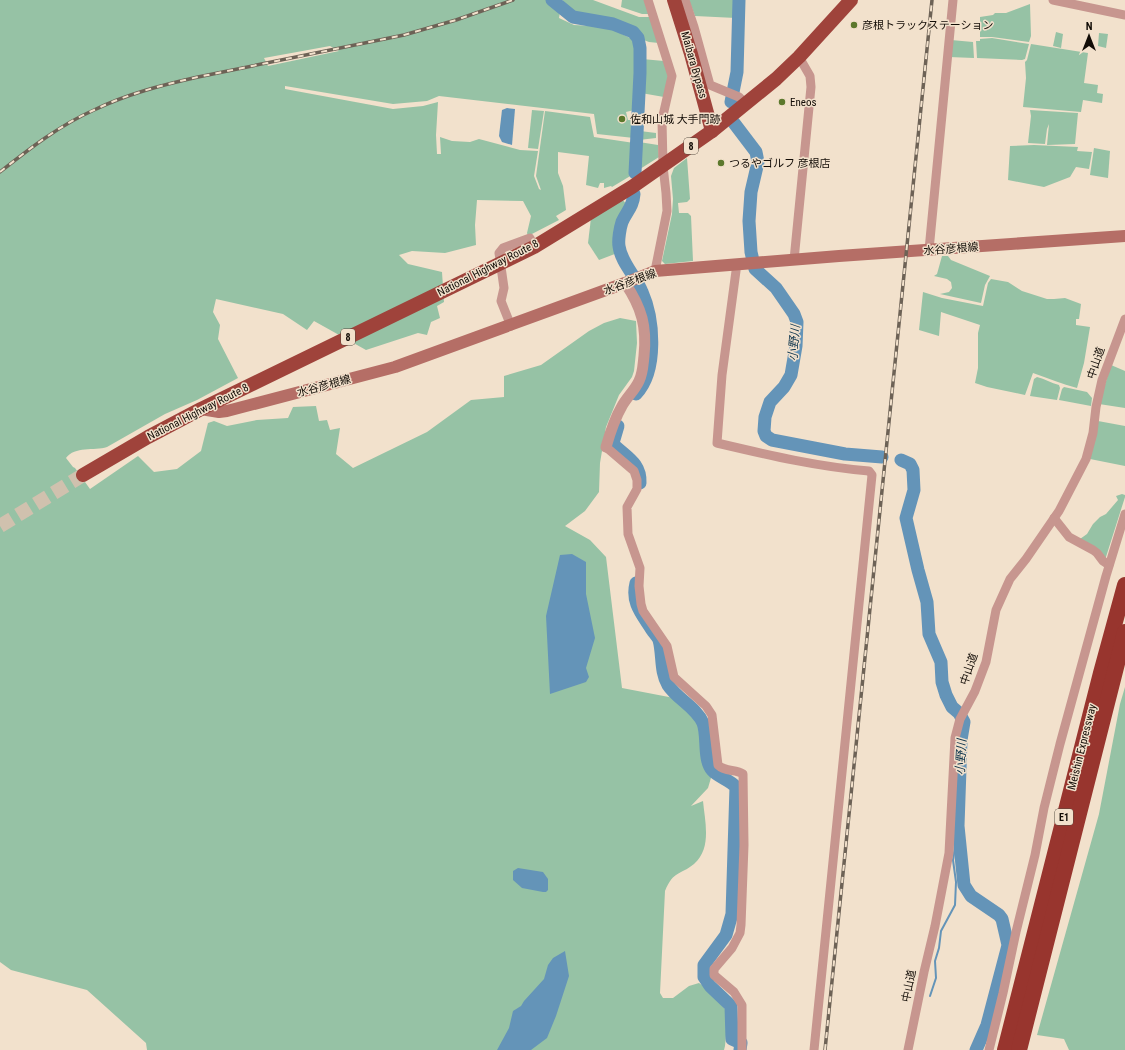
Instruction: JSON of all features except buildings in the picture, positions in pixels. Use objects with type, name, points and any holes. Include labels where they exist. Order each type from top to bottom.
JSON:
[{"type":"highway","name":"Maibara Bypass","points":[[674,0],[691,54],[712,131]]},
{"type":"highway","name":"National Highway Route 8","points":[[83,475],[148,437],[201,409],[534,247],[632,187],[712,131],[737,97],[776,79],[852,0]]},
{"type":"highway","name":"Meishin Expressway","points":[[1005,1050],[1101,673],[1125,585]]},
{"type":"highway","name":"Meishin Expressway","points":[[1019,1050],[1125,632]]},
{"type":"main road","name":"水谷彦根線","points":[[201,409],[218,412],[227,411],[395,367],[632,281],[655,271],[1125,236]]},
{"type":"street","points":[[648,0],[672,76],[662,120],[666,211],[655,271]]},
{"type":"street","points":[[685,0],[710,85],[737,97]]},
{"type":"street","points":[[929,250],[953,0]]},
{"type":"street","points":[[1053,0],[1125,15]]},
{"type":"street","points":[[794,260],[811,87],[810,76],[798,57]]},
{"type":"street","points":[[510,326],[501,301],[504,288],[499,253],[503,248],[530,238],[534,247]]},
{"type":"street","points":[[736,265],[722,375],[717,444],[793,461],[869,471],[872,475],[814,1050]]},
{"type":"street","points":[[632,281],[635,297],[643,320],[645,342],[644,359],[640,379],[622,406],[609,436],[606,447],[634,471],[637,480],[637,489],[627,507],[628,534],[640,568],[640,604],[643,611],[667,646],[674,677],[706,706],[712,715],[718,765],[724,770],[741,772],[743,774],[744,845],[740,933],[732,948],[714,969],[714,975],[734,992],[742,1005],[742,1050]]},
{"type":"street","name":"中山道","points":[[908,1050],[935,926],[948,854],[955,738],[961,717],[975,691],[986,662],[996,610],[1010,579],[1026,559],[1054,518],[1086,459],[1093,433],[1096,407],[1102,380],[1125,319]]},
{"type":"street","points":[[989,1050],[1058,751],[1109,565],[1125,514]]},
{"type":"street","points":[[1054,518],[1069,537],[1093,550],[1109,565]]},
{"type":"green space","points":[[0,0],[562,0],[559,18],[574,25],[608,27],[634,40],[636,67],[634,110],[626,112],[628,120],[636,120],[634,138],[597,134],[594,114],[439,96],[427,101],[393,104],[285,86],[285,89],[393,109],[423,106],[438,102],[436,135],[437,154],[441,154],[440,137],[452,141],[470,142],[479,139],[520,150],[538,151],[534,176],[539,189],[541,190],[536,176],[545,111],[590,117],[594,137],[634,143],[632,175],[612,187],[604,188],[604,183],[600,183],[598,188],[586,185],[589,156],[558,152],[558,173],[563,186],[566,210],[556,216],[559,220],[528,236],[527,233],[531,216],[523,201],[477,200],[475,225],[476,245],[445,253],[412,251],[399,255],[408,264],[442,272],[444,302],[437,306],[440,318],[431,322],[427,335],[418,333],[366,350],[314,321],[307,330],[283,314],[216,299],[213,312],[220,325],[218,339],[238,378],[197,400],[165,414],[107,447],[80,450],[70,454],[66,458],[90,489],[138,456],[154,472],[177,469],[201,451],[208,423],[214,421],[227,426],[257,420],[288,418],[293,407],[316,406],[319,421],[327,420],[330,430],[340,428],[336,454],[353,468],[427,432],[471,400],[504,397],[504,376],[541,365],[589,331],[604,323],[620,318],[636,321],[637,343],[634,371],[632,377],[619,395],[606,427],[600,463],[599,492],[585,511],[565,526],[590,540],[606,557],[622,688],[674,698],[704,720],[713,771],[708,788],[691,806],[703,801],[706,826],[705,843],[700,858],[689,868],[674,876],[665,891],[660,993],[663,998],[673,998],[689,986],[699,983],[710,991],[728,1013],[724,1050],[147,1050],[146,1043],[87,990],[11,970],[0,962]],"holes":[[[330,46],[339,51],[268,66],[264,58]]]},
{"type":"green space","points":[[563,0],[593,0],[639,17],[650,17],[659,43],[641,39],[637,33],[630,28],[611,22],[570,13],[562,6]]},
{"type":"green space","points":[[622,0],[644,0],[649,14],[642,14],[621,7]]},
{"type":"green space","points":[[689,0],[737,0],[736,18],[695,16]]},
{"type":"green space","points":[[1030,4],[1031,36],[1029,42],[992,37],[980,37],[980,17],[993,15],[995,13],[1006,13]]},
{"type":"green space","points":[[1056,32],[1063,34],[1061,48],[1053,46]]},
{"type":"green space","points":[[1099,33],[1108,34],[1106,48],[1098,46]]},
{"type":"green space","points":[[992,38],[1029,44],[1025,59],[977,58],[976,41],[980,41],[980,39]]},
{"type":"green space","points":[[951,40],[973,42],[974,58],[949,57]]},
{"type":"green space","points":[[1031,44],[1088,53],[1084,83],[1098,85],[1097,93],[1103,94],[1102,103],[1083,100],[1081,112],[1023,107],[1026,78],[1025,62],[1027,60]]},
{"type":"green space","points":[[642,59],[664,61],[669,79],[664,97],[641,93]]},
{"type":"green space","points":[[532,110],[544,111],[538,149],[528,148]]},
{"type":"green space","points":[[1030,110],[1078,113],[1075,144],[1047,145],[1049,124],[1045,144],[1028,143],[1031,116]]},
{"type":"green space","points":[[640,131],[656,133],[656,138],[639,140]]},
{"type":"green space","points":[[639,142],[658,145],[659,157],[640,169],[637,167]]},
{"type":"green space","points":[[1034,145],[1078,147],[1077,151],[1092,152],[1089,169],[1076,167],[1070,177],[1044,187],[1008,180],[1010,146]]},
{"type":"green space","points":[[1094,148],[1110,151],[1108,178],[1090,175]]},
{"type":"green space","points":[[687,158],[690,199],[687,202],[678,203],[679,213],[688,213],[691,216],[693,261],[665,264],[662,261],[672,214],[673,199],[671,176],[674,168]]},
{"type":"green space","points":[[622,199],[627,205],[620,252],[599,260],[588,243],[591,218]]},
{"type":"green space","points":[[942,256],[948,256],[951,260],[990,276],[985,285],[981,303],[940,294],[949,292],[952,288],[951,282],[947,279],[934,276],[937,274]]},
{"type":"green space","points":[[991,279],[1008,282],[1022,291],[1047,299],[1065,298],[1081,304],[1079,319],[1076,319],[1076,325],[1090,327],[1084,363],[1077,388],[1033,373],[1025,395],[975,383],[978,368],[978,333],[980,325],[941,312],[939,336],[919,330],[923,292],[942,298],[983,306],[988,283]]},
{"type":"green space","points":[[1111,365],[1125,371],[1125,408],[1099,404]]},
{"type":"green space","points":[[1037,377],[1059,385],[1060,388],[1057,400],[1030,396],[1034,379]]},
{"type":"green space","points":[[1064,387],[1087,392],[1092,398],[1091,406],[1059,400]]},
{"type":"green space","points":[[1098,421],[1125,426],[1125,466],[1090,459]]},
{"type":"green space","points":[[1122,494],[1125,495],[1125,497],[1105,560],[1080,539],[1087,534],[1093,524],[1100,517],[1106,514],[1118,500],[1116,496]]},
{"type":"green space","points":[[1125,687],[1125,1050],[1069,1050],[1064,1039],[1037,1035],[1099,814],[1120,704]]},
{"type":"water","points":[[507,108],[515,109],[512,145],[502,142],[499,136],[502,110]]},
{"type":"water","points":[[572,554],[586,562],[586,594],[595,638],[586,668],[589,677],[586,682],[550,694],[546,616],[560,555]]},
{"type":"water","points":[[518,868],[543,872],[548,879],[548,890],[543,892],[522,888],[513,880],[513,871]]},
{"type":"water","points":[[565,951],[569,976],[547,1038],[531,1050],[497,1050],[509,1028],[513,1011],[521,1006],[544,979],[548,965],[553,958]]},
{"type":"waterway","points":[[552,0],[573,17],[613,24],[633,32],[638,38],[640,48],[640,73],[635,173]]},
{"type":"waterway","name":"小野川","points":[[731,102],[737,72],[739,0]]},
{"type":"waterway","name":"小野川","points":[[734,123],[756,152],[758,162],[751,192],[749,221],[751,252],[755,269],[776,288],[794,314],[797,322],[796,346],[791,375],[784,387],[770,402],[765,417],[764,431],[766,436],[772,440],[845,454],[882,457]]},
{"type":"waterway","points":[[634,194],[631,206],[621,225],[619,246],[620,252],[639,286],[646,303],[652,344],[648,372],[643,384],[636,394]]},
{"type":"waterway","points":[[618,426],[613,443],[636,466],[640,476],[640,483]]},
{"type":"waterway","name":"小野川","points":[[901,460],[910,464],[913,470],[914,490],[906,518],[927,602],[929,634],[941,662],[942,682],[946,695],[952,707],[959,713],[964,722],[961,740],[958,826],[964,885],[971,896],[999,915],[1002,919],[1008,945],[987,1025],[976,1050]]},
{"type":"waterway","points":[[636,583],[635,597],[638,608],[659,640],[665,680],[676,695],[700,717],[704,728],[709,765],[712,770],[736,787],[732,914],[726,935],[704,965],[704,977],[710,986],[731,1006],[732,1039],[741,1043],[740,1050]]},
{"type":"waterway","points":[[930,996],[936,978],[935,961],[939,948],[941,931],[955,905],[956,882],[953,860],[958,826]]},
{"type":"tunnel","points":[[0,526],[83,475]]},
{"type":"railway","points":[[0,172],[57,130],[106,104],[132,95],[198,77],[404,35],[456,20],[513,0]]},
{"type":"railway","points":[[825,1050],[932,0]]},
{"type":"place","name":"彦根トラックステーション","points":[[854,25]]},
{"type":"place","name":"Eneos","points":[[782,102]]},
{"type":"place","name":"佐和山城 大手門跡","points":[[622,119]]},
{"type":"place","name":"つるやゴルフ 彦根店","points":[[721,163]]}]
